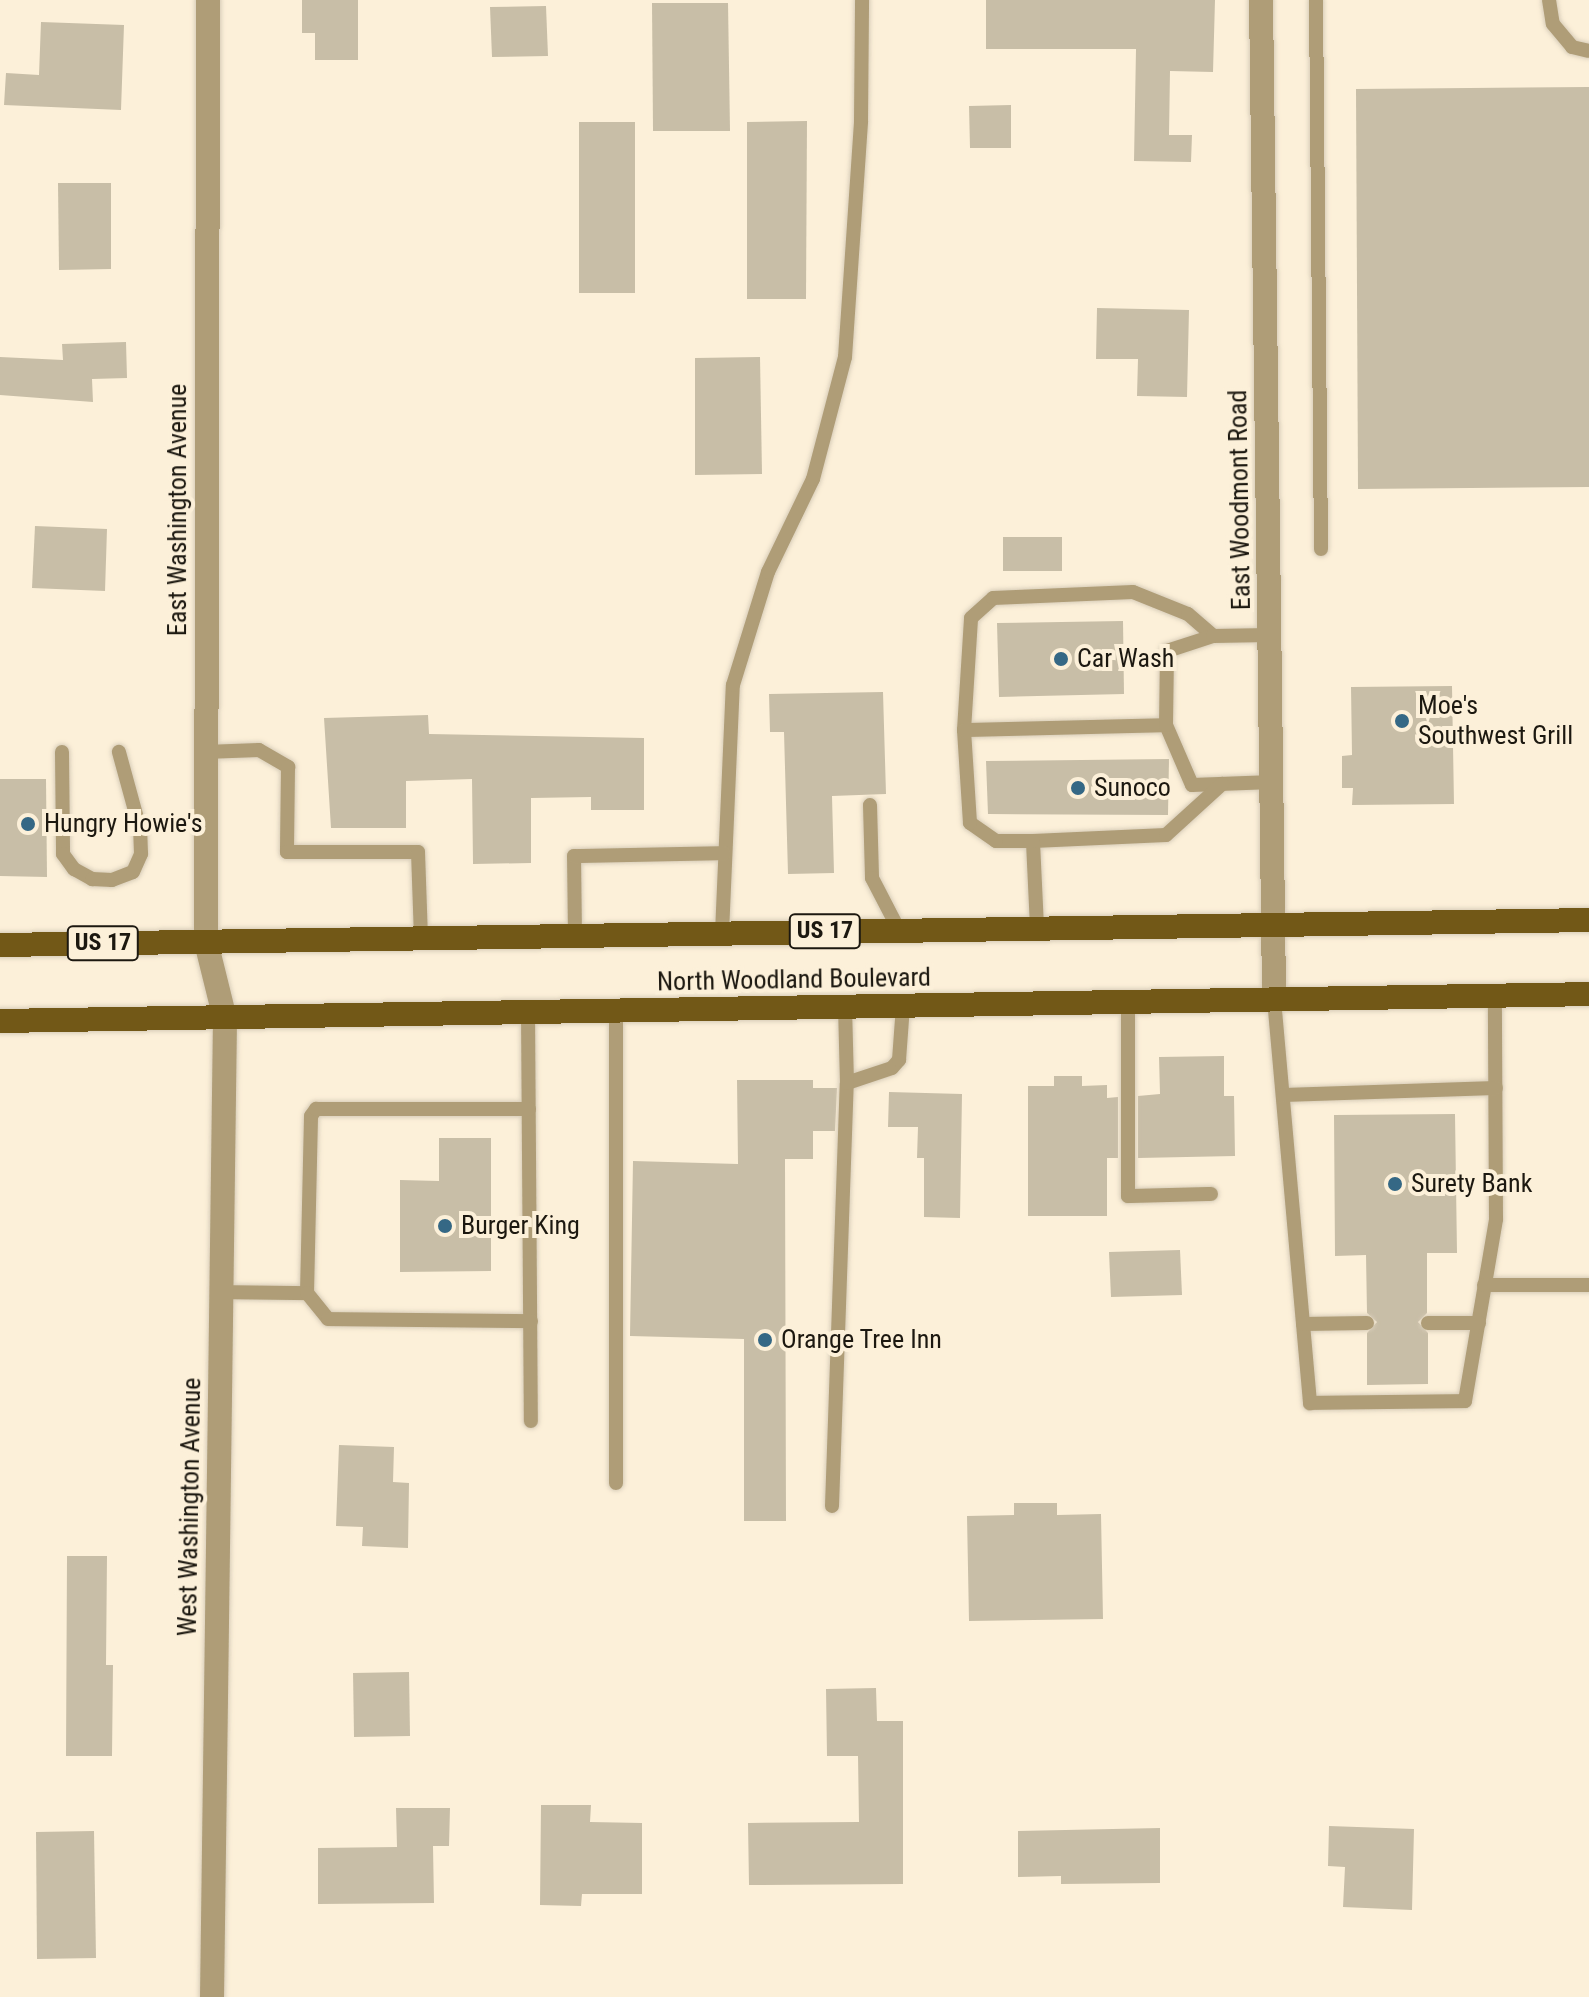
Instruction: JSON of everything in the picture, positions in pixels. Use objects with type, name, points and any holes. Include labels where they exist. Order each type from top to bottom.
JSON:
[{"type":"main road","name":"North Woodland Boulevard","points":[[0,945],[1589,920]]},
{"type":"main road","name":"North Woodland Boulevard","points":[[0,1021],[1589,994]]},
{"type":"street","name":"East Washington Avenue","points":[[208,0],[206,942],[225,1019]]},
{"type":"street","name":"East Woodmont Road","points":[[1261,0],[1274,999]]},
{"type":"street","name":"West Washington Avenue","points":[[212,1997],[225,1019]]},
{"type":"lane","points":[[722,933],[727,740],[743,642],[813,479],[845,357],[861,121],[862,0]]},
{"type":"lane","points":[[1316,0],[1321,549]]},
{"type":"lane","points":[[1549,0],[1553,24],[1572,47],[1589,51]]},
{"type":"lane","points":[[1213,636],[1188,614],[1133,592],[993,598],[971,618],[964,730],[970,823],[996,841],[1166,835],[1222,784]]},
{"type":"lane","points":[[1269,635],[1213,636],[1167,651],[1166,725],[1192,785],[1273,782]]},
{"type":"lane","points":[[964,730],[1166,725]]},
{"type":"lane","points":[[205,752],[259,750],[288,767],[287,852],[418,852],[421,939]]},
{"type":"lane","points":[[62,752],[63,854],[74,869],[92,879],[112,880],[133,872],[141,854],[140,829],[119,752]]},
{"type":"lane","points":[[870,805],[872,878],[899,930]]},
{"type":"lane","points":[[1033,841],[1037,927]]},
{"type":"lane","points":[[575,936],[574,856],[724,853]]},
{"type":"lane","points":[[1274,999],[1310,1403],[1465,1401],[1496,1219],[1495,996]]},
{"type":"lane","points":[[1128,1002],[1128,1196],[1211,1194]]},
{"type":"lane","points":[[847,1083],[892,1068],[899,1060],[903,1005]]},
{"type":"lane","points":[[832,1506],[847,1083],[845,1007]]},
{"type":"lane","points":[[616,1011],[616,1483]]},
{"type":"lane","points":[[528,1012],[531,1421]]},
{"type":"lane","points":[[1283,1095],[1496,1088]]},
{"type":"lane","points":[[529,1109],[316,1109],[311,1116],[307,1293],[322,1315],[531,1321]]},
{"type":"lane","points":[[1484,1285],[1589,1285]]},
{"type":"lane","points":[[221,1292],[307,1293]]},
{"type":"lane","points":[[1303,1324],[1367,1323]]},
{"type":"lane","points":[[1428,1323],[1479,1323]]},
{"type":"building","points":[[302,0],[358,0],[358,60],[315,60],[315,33],[302,33]]},
{"type":"building","points":[[986,0],[1215,0],[1213,72],[1170,71],[1169,135],[1192,135],[1191,162],[1134,161],[1136,49],[986,49]]},
{"type":"building","points":[[652,3],[728,3],[730,131],[653,131]]},
{"type":"building","points":[[546,6],[548,56],[492,57],[490,7]]},
{"type":"building","points":[[41,22],[124,25],[121,110],[4,105],[6,73],[39,75]]},
{"type":"building","points":[[1589,87],[1589,487],[1358,489],[1356,89]]},
{"type":"building","points":[[1011,105],[1011,148],[970,148],[969,106]]},
{"type":"building","points":[[807,121],[806,299],[747,299],[747,122]]},
{"type":"building","points":[[579,122],[635,122],[635,293],[579,293]]},
{"type":"building","points":[[58,183],[111,183],[111,269],[59,270]]},
{"type":"building","points":[[1097,308],[1189,310],[1187,397],[1137,396],[1138,359],[1096,359]]},
{"type":"building","points":[[126,342],[127,378],[92,379],[93,402],[0,395],[0,357],[63,360],[62,344]]},
{"type":"building","points":[[760,357],[762,474],[695,475],[695,358]]},
{"type":"building","points":[[35,526],[107,529],[105,591],[32,588]]},
{"type":"building","points":[[1003,537],[1062,537],[1062,571],[1003,571]]},
{"type":"building","name":"Car Wash","points":[[1123,621],[1124,694],[999,697],[997,623]]},
{"type":"building","name":"Moe's Southwest Grill","points":[[1452,686],[1454,804],[1352,805],[1353,788],[1342,788],[1342,756],[1352,755],[1351,687]]},
{"type":"building","points":[[883,692],[886,794],[832,796],[834,873],[788,874],[784,732],[770,732],[769,694]]},
{"type":"building","points":[[428,715],[429,734],[644,738],[644,810],[591,810],[591,797],[531,798],[531,863],[473,864],[472,779],[406,781],[406,828],[331,828],[324,718]]},
{"type":"building","name":"Sunoco","points":[[1169,759],[1168,815],[988,814],[986,761]]},
{"type":"building","name":"Hungry Howie's","points":[[0,779],[46,779],[47,877],[0,876]]},
{"type":"building","points":[[1224,1056],[1224,1096],[1234,1096],[1235,1156],[1138,1158],[1138,1096],[1160,1094],[1159,1057]]},
{"type":"building","points":[[1054,1076],[1082,1076],[1082,1086],[1107,1085],[1107,1098],[1118,1097],[1118,1158],[1107,1158],[1107,1216],[1028,1216],[1028,1086],[1054,1086]]},
{"type":"building","points":[[737,1080],[813,1080],[813,1088],[837,1088],[835,1131],[813,1131],[813,1159],[785,1159],[786,1521],[744,1521],[744,1339],[630,1336],[633,1161],[738,1164]]},
{"type":"building","points":[[889,1092],[962,1094],[960,1218],[924,1217],[924,1158],[917,1158],[918,1127],[888,1127]]},
{"type":"building","name":"Surety Bank","points":[[1455,1114],[1457,1253],[1427,1253],[1427,1313],[1418,1322],[1428,1333],[1428,1384],[1367,1385],[1367,1333],[1377,1322],[1367,1313],[1366,1255],[1335,1256],[1334,1115]]},
{"type":"building","name":"Burger King","points":[[439,1138],[491,1138],[491,1271],[400,1272],[400,1180],[439,1181]]},
{"type":"building","points":[[1180,1250],[1182,1295],[1111,1297],[1109,1252]]},
{"type":"building","points":[[339,1445],[394,1447],[393,1482],[409,1483],[408,1548],[362,1546],[363,1527],[336,1526]]},
{"type":"building","points":[[1014,1503],[1057,1503],[1057,1515],[1101,1514],[1103,1619],[969,1621],[967,1516],[1014,1515]]},
{"type":"building","points":[[67,1556],[107,1556],[106,1665],[113,1665],[112,1756],[66,1756]]},
{"type":"building","points":[[409,1672],[410,1736],[354,1737],[353,1673]]},
{"type":"building","points":[[876,1688],[877,1721],[903,1721],[903,1884],[749,1885],[748,1823],[859,1822],[858,1756],[827,1756],[826,1689]]},
{"type":"building","points":[[541,1805],[591,1805],[590,1822],[642,1823],[642,1894],[582,1894],[581,1906],[540,1905]]},
{"type":"building","points":[[396,1808],[450,1808],[449,1846],[433,1846],[434,1903],[318,1904],[318,1848],[397,1847]]},
{"type":"building","points":[[1329,1826],[1414,1829],[1412,1910],[1343,1907],[1345,1867],[1328,1866]]},
{"type":"building","points":[[1160,1828],[1160,1883],[1061,1884],[1061,1876],[1018,1877],[1018,1831]]},
{"type":"building","points":[[94,1831],[96,1958],[37,1959],[36,1832]]},
{"type":"place","name":"Car Wash","points":[[1061,659]]},
{"type":"place","name":"Moe's Southwest Grill","points":[[1402,721]]},
{"type":"place","name":"Sunoco","points":[[1078,788]]},
{"type":"place","name":"Hungry Howie's","points":[[28,824]]},
{"type":"place","name":"Surety Bank","points":[[1395,1184]]},
{"type":"place","name":"Burger King","points":[[445,1226]]},
{"type":"place","name":"Orange Tree Inn","points":[[765,1340]]}]
